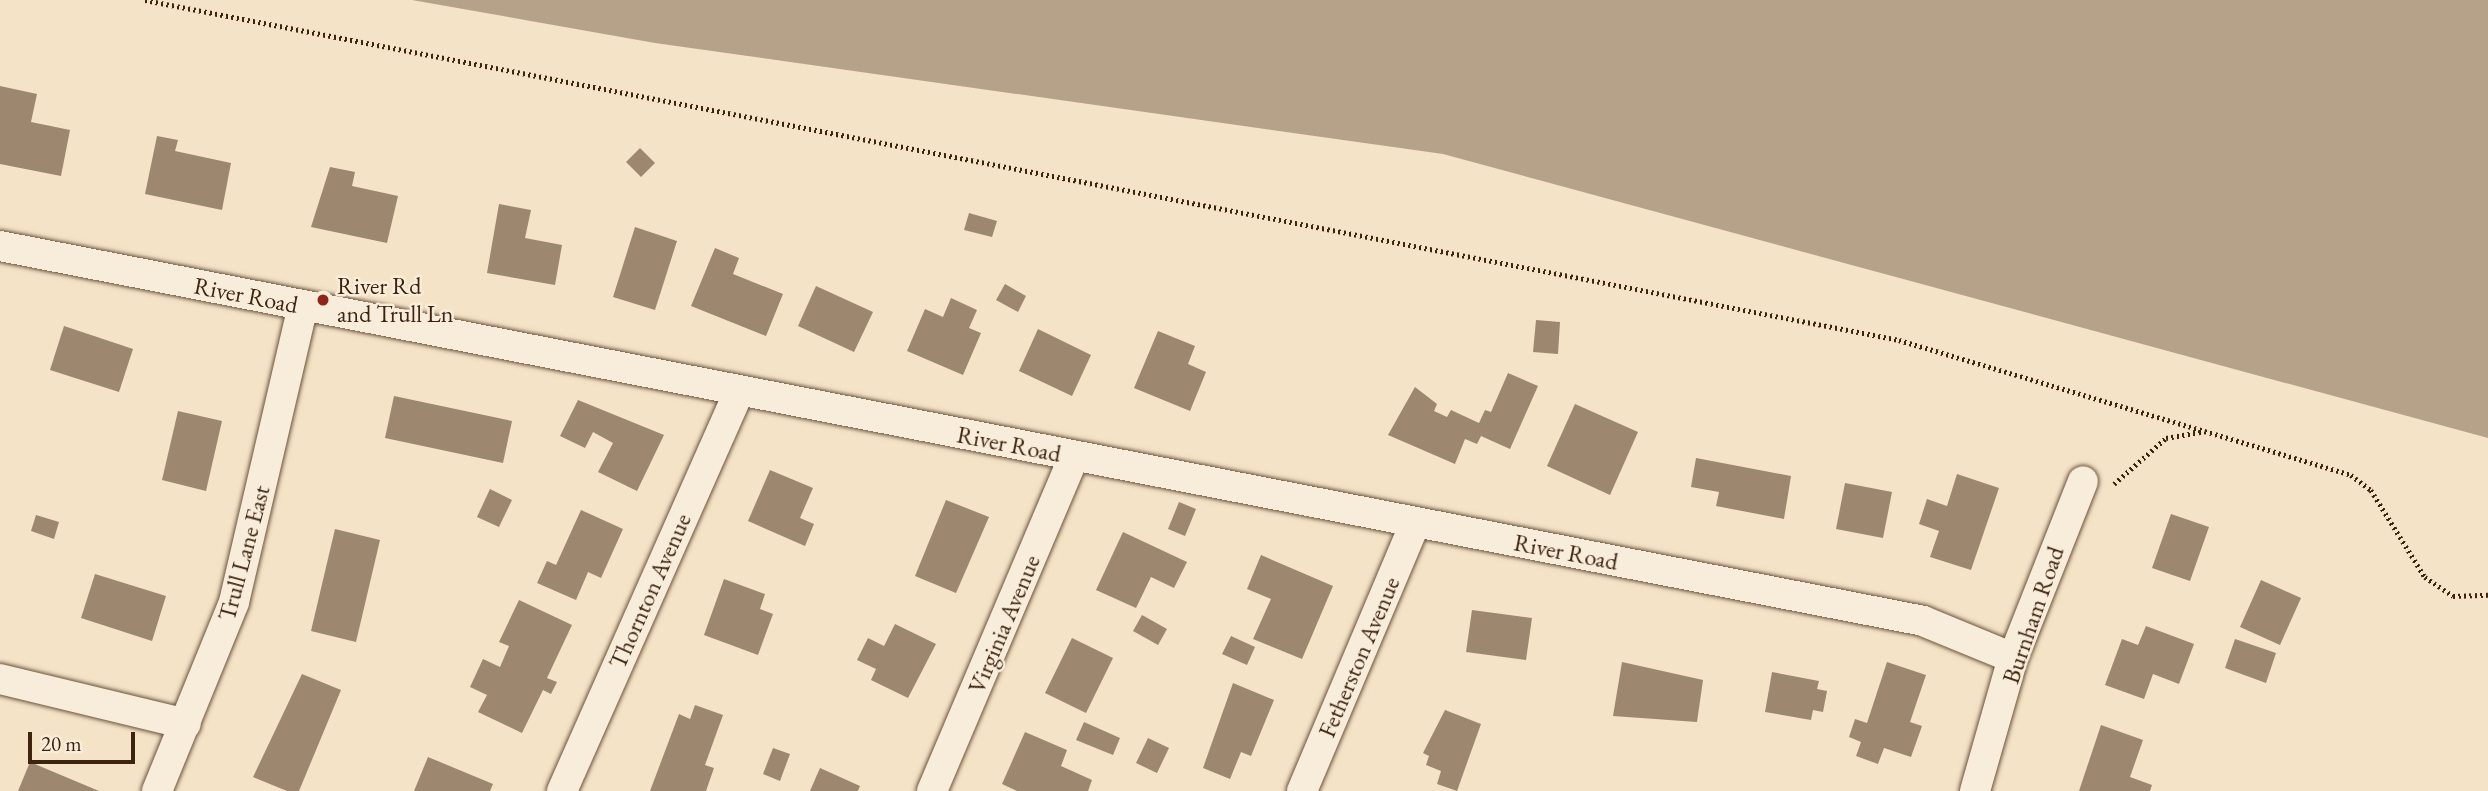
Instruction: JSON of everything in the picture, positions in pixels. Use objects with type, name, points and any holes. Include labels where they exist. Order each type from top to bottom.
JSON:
[{"type":"street","name":"River Road","points":[[0,246],[1923,621],[2013,658]]},
{"type":"street","name":"Trull Lane East","points":[[157,791],[186,724],[249,549],[303,306]]},
{"type":"street","name":"Thornton Avenue","points":[[562,791],[738,391]]},
{"type":"street","name":"Virginia Avenue","points":[[932,791],[1074,456]]},
{"type":"street","name":"Burnham Road","points":[[1975,791],[2013,658],[2083,481]]},
{"type":"street","name":"Fetherston Avenue","points":[[1302,791],[1415,523]]},
{"type":"street","points":[[0,679],[186,724]]},
{"type":"path","points":[[145,0],[1899,340],[2212,431],[2351,475],[2371,489],[2426,578],[2454,596],[2488,595]]},
{"type":"path","points":[[2083,481],[2114,484],[2166,438],[2212,431]]},
{"type":"shaded area","points":[[412,0],[2488,0],[2488,438],[1443,154],[655,43]]},
{"type":"building","points":[[0,86],[37,94],[31,122],[70,130],[61,176],[0,164]]},
{"type":"building","points":[[157,136],[178,140],[175,151],[231,163],[222,210],[145,194]]},
{"type":"building","points":[[640,148],[655,163],[641,177],[626,162]]},
{"type":"building","points":[[330,167],[355,172],[352,186],[398,196],[387,243],[311,227]]},
{"type":"building","points":[[499,204],[531,210],[525,238],[562,245],[555,285],[487,273]]},
{"type":"building","points":[[969,213],[997,221],[992,237],[964,230]]},
{"type":"building","points":[[635,227],[677,241],[655,310],[613,297]]},
{"type":"building","points":[[715,248],[739,258],[733,274],[783,294],[766,336],[691,306]]},
{"type":"building","points":[[1005,284],[1026,296],[1018,312],[996,300]]},
{"type":"building","points":[[816,286],[873,312],[854,352],[798,326]]},
{"type":"building","points":[[951,298],[977,310],[969,328],[981,333],[963,375],[907,351],[925,309],[943,317]]},
{"type":"building","points":[[1536,320],[1560,322],[1558,354],[1533,352]]},
{"type":"building","points":[[64,326],[133,349],[119,392],[50,370]]},
{"type":"building","points":[[1038,329],[1091,355],[1072,396],[1019,371]]},
{"type":"building","points":[[1158,331],[1195,346],[1188,364],[1206,372],[1190,411],[1134,388]]},
{"type":"building","points":[[1508,373],[1538,386],[1510,449],[1481,436],[1477,444],[1465,439],[1455,464],[1388,435],[1415,387],[1437,404],[1434,411],[1447,417],[1451,410],[1479,423],[1485,410],[1491,412]]},
{"type":"building","points":[[394,396],[512,421],[503,463],[385,438]]},
{"type":"building","points":[[578,400],[664,435],[637,491],[598,472],[613,443],[593,432],[585,448],[560,436]]},
{"type":"building","points":[[1575,404],[1638,432],[1610,495],[1547,466]]},
{"type":"building","points":[[178,411],[222,421],[206,491],[162,480]]},
{"type":"building","points":[[1696,458],[1791,476],[1784,519],[1716,506],[1719,492],[1691,487]]},
{"type":"building","points":[[770,470],[813,488],[800,518],[814,524],[805,546],[748,521]]},
{"type":"building","points":[[1957,474],[1999,488],[1971,570],[1930,557],[1939,531],[1919,524],[1927,499],[1947,506]]},
{"type":"building","points":[[1845,483],[1892,492],[1883,538],[1836,529]]},
{"type":"building","points":[[490,489],[512,500],[499,527],[477,517]]},
{"type":"building","points":[[946,500],[989,517],[956,593],[915,576]]},
{"type":"building","points":[[1179,502],[1196,509],[1185,536],[1168,529]]},
{"type":"building","points":[[581,510],[623,529],[601,578],[588,572],[576,600],[537,583],[547,561],[556,565]]},
{"type":"building","points":[[2171,514],[2209,527],[2190,581],[2152,568]]},
{"type":"building","points":[[36,515],[59,522],[54,539],[31,531]]},
{"type":"building","points":[[335,529],[380,540],[356,642],[311,631]]},
{"type":"building","points":[[1123,532],[1187,562],[1174,588],[1151,577],[1136,608],[1096,590]]},
{"type":"building","points":[[1261,555],[1333,586],[1302,659],[1253,639],[1271,599],[1247,589]]},
{"type":"building","points":[[95,574],[166,596],[152,641],[81,618]]},
{"type":"building","points":[[724,579],[765,594],[760,609],[773,614],[758,655],[704,635]]},
{"type":"building","points":[[2261,580],[2301,598],[2280,645],[2240,627]]},
{"type":"building","points":[[519,600],[572,625],[547,678],[557,682],[551,694],[543,690],[522,733],[478,712],[487,695],[470,687],[483,659],[500,667],[509,646],[499,642]]},
{"type":"building","points":[[1472,610],[1532,618],[1526,660],[1466,652]]},
{"type":"building","points":[[1142,615],[1167,629],[1158,645],[1133,631]]},
{"type":"building","points":[[895,624],[936,644],[908,698],[871,680],[876,669],[857,660],[868,638],[884,646]]},
{"type":"building","points":[[2146,626],[2194,644],[2179,684],[2153,674],[2144,699],[2105,685],[2122,639],[2138,645]]},
{"type":"building","points":[[1231,636],[1255,647],[1247,665],[1222,654]]},
{"type":"building","points":[[1072,638],[1113,658],[1086,713],[1045,693]]},
{"type":"building","points":[[2235,639],[2276,653],[2266,683],[2225,668]]},
{"type":"building","points":[[1622,662],[1703,680],[1697,722],[1613,716]]},
{"type":"building","points":[[1887,662],[1926,675],[1910,722],[1922,726],[1911,757],[1884,748],[1878,764],[1856,756],[1861,742],[1849,737],[1855,719],[1867,723]]},
{"type":"building","points":[[1772,672],[1819,681],[1817,689],[1827,691],[1823,712],[1813,710],[1811,720],[1765,712]]},
{"type":"building","points":[[302,674],[341,690],[299,791],[287,791],[253,777]]},
{"type":"building","points":[[1233,683],[1274,700],[1251,756],[1241,752],[1230,779],[1203,768]]},
{"type":"building","points":[[695,705],[723,715],[705,765],[714,768],[706,791],[650,791],[679,714],[690,719]]},
{"type":"building","points":[[1445,710],[1481,724],[1457,791],[1437,784],[1441,771],[1426,765],[1429,756],[1423,753]]},
{"type":"building","points":[[1084,722],[1120,738],[1113,755],[1076,740]]},
{"type":"building","points":[[2101,725],[2143,740],[2130,777],[2152,785],[2150,791],[2079,791]]},
{"type":"building","points":[[1025,732],[1067,750],[1061,766],[1092,780],[1088,791],[1017,791],[1002,784]]},
{"type":"building","points":[[1148,738],[1169,748],[1157,773],[1136,763]]},
{"type":"building","points":[[773,748],[790,754],[780,781],[763,774]]},
{"type":"building","points":[[428,757],[493,784],[490,791],[414,791]]},
{"type":"building","points":[[30,762],[99,791],[18,791]]},
{"type":"building","points":[[820,768],[860,786],[858,791],[810,791]]},
{"type":"place","name":"River Rd and Trull Ln","points":[[323,300]]}]
